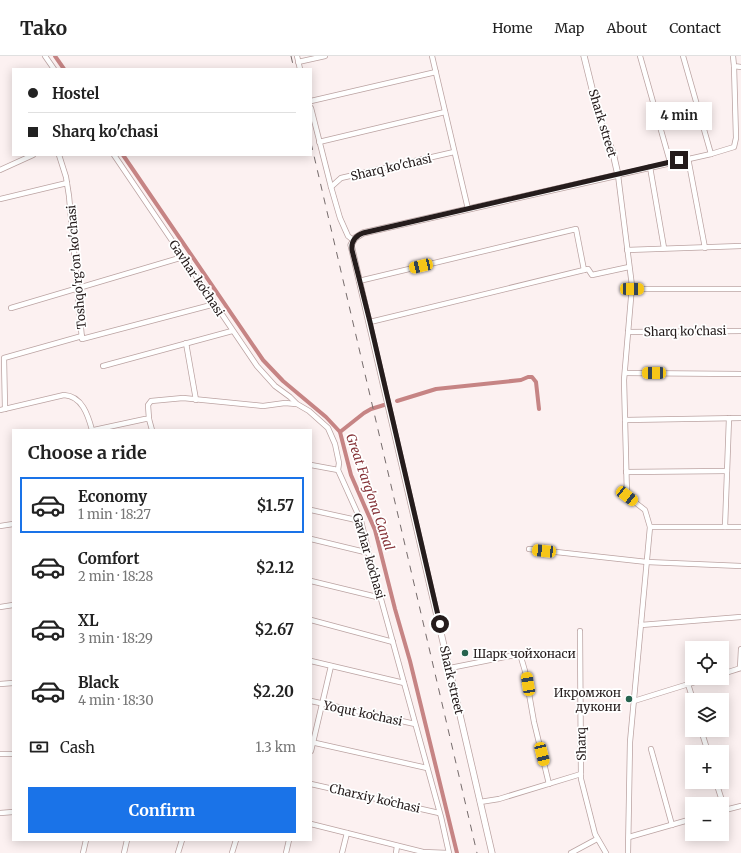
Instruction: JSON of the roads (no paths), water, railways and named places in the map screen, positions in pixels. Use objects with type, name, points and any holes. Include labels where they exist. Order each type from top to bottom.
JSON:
[{"type":"main road","name":"Shark street","points":[[584,56],[600,121],[613,153],[618,175]]},
{"type":"main road","points":[[353,240],[363,233],[618,175]]},
{"type":"main road","name":"Shark street","points":[[353,240],[351,248],[370,322],[492,853]]},
{"type":"street","points":[[45,56],[53,68]]},
{"type":"street","points":[[297,56],[300,68]]},
{"type":"street","points":[[298,62],[325,56]]},
{"type":"street","points":[[432,56],[468,209]]},
{"type":"street","points":[[640,56],[670,162]]},
{"type":"street","points":[[683,56],[711,154]]},
{"type":"street","points":[[628,853],[630,742],[650,527],[645,510],[627,496],[625,373],[632,289],[618,175],[670,162],[711,154],[734,147],[736,138],[733,56]]},
{"type":"street","points":[[734,66],[741,67]]},
{"type":"street","points":[[312,101],[436,72]]},
{"type":"street","points":[[312,112],[331,187],[348,236],[353,240]]},
{"type":"street","points":[[319,142],[445,112]]},
{"type":"street","name":"Sharq ko'chasi","points":[[331,187],[341,178],[454,152]]},
{"type":"street","points":[[0,170],[31,156]]},
{"type":"street","name":"Toshqo'rg'on ko'chasi","points":[[59,156],[67,182],[82,339],[215,304]]},
{"type":"street","name":"Gavhar koʻchasi","points":[[115,156],[257,366],[275,386],[290,397],[296,404],[309,411],[328,428],[335,444],[339,463],[338,470],[361,521],[439,813],[448,853]]},
{"type":"street","points":[[688,158],[705,248]]},
{"type":"street","points":[[650,167],[664,248]]},
{"type":"street","points":[[0,199],[67,182]]},
{"type":"street","points":[[359,281],[576,229],[584,270]]},
{"type":"street","points":[[627,250],[741,246]]},
{"type":"street","points":[[11,308],[183,257]]},
{"type":"street","points":[[370,322],[584,270],[588,270],[592,274],[629,267]]},
{"type":"street","points":[[632,289],[741,289]]},
{"type":"street","points":[[103,366],[232,331]]},
{"type":"street","name":"Sharq ko'chasi","points":[[628,332],[741,331]]},
{"type":"street","points":[[82,336],[20,355],[4,358],[2,410],[69,395],[83,406],[93,429]]},
{"type":"street","points":[[186,343],[196,400]]},
{"type":"street","points":[[625,373],[741,374]]},
{"type":"street","points":[[152,429],[148,405],[151,401],[183,398],[263,406],[285,403],[296,404]]},
{"type":"street","points":[[726,527],[729,418]]},
{"type":"street","points":[[625,420],[741,418]]},
{"type":"street","points":[[98,429],[149,419]]},
{"type":"street","points":[[312,465],[338,470]]},
{"type":"street","points":[[626,472],[727,471]]},
{"type":"street","points":[[312,510],[361,521]]},
{"type":"street","points":[[0,526],[12,524]]},
{"type":"street","points":[[650,527],[741,527]]},
{"type":"street","points":[[312,539],[369,553]]},
{"type":"street","points":[[529,549],[647,562],[741,566]]},
{"type":"street","points":[[312,581],[381,598]]},
{"type":"street","points":[[0,607],[12,605]]},
{"type":"street","points":[[641,625],[741,618]]},
{"type":"street","points":[[312,620],[393,642]]},
{"type":"street","name":"Sharq","points":[[580,631],[581,774],[595,834],[606,853]]},
{"type":"street","points":[[729,672],[741,668],[741,649]]},
{"type":"street","points":[[450,668],[520,654],[549,784]]},
{"type":"street","points":[[312,661],[404,683]]},
{"type":"street","points":[[331,666],[312,742],[427,768]]},
{"type":"street","points":[[0,684],[12,683]]},
{"type":"street","points":[[634,700],[685,685]]},
{"type":"street","name":"Yoqut koʻchasi","points":[[312,701],[415,724]]},
{"type":"street","points":[[650,749],[672,825]]},
{"type":"street","points":[[0,754],[12,754]]},
{"type":"street","points":[[480,802],[499,799],[581,774]]},
{"type":"street","name":"Charxiy koʻchasi","points":[[312,784],[439,813]]},
{"type":"street","points":[[729,809],[741,806]]},
{"type":"street","points":[[0,813],[12,812]]},
{"type":"street","points":[[629,837],[685,821]]},
{"type":"street","points":[[312,824],[423,853],[448,853]]},
{"type":"street","points":[[342,853],[347,833]]},
{"type":"street","points":[[570,853],[597,839]]},
{"type":"street","points":[[83,853],[86,841]]},
{"type":"street","points":[[124,853],[127,841]]},
{"type":"street","points":[[178,853],[182,841]]},
{"type":"street","points":[[232,853],[236,841]]},
{"type":"street","points":[[286,853],[289,841]]},
{"type":"street","points":[[396,853],[397,846]]},
{"type":"waterway","name":"Great Farg'ona Canal","points":[[55,56],[63,68]]},
{"type":"waterway","name":"Great Farg'ona Canal","points":[[124,156],[263,360],[283,381],[326,417],[340,432],[351,475],[375,530],[410,661],[457,853]]},
{"type":"waterway","points":[[397,401],[436,389],[521,380],[532,377],[536,382],[539,409]]},
{"type":"waterway","points":[[340,432],[364,413],[384,405]]},
{"type":"railway","points":[[291,56],[294,68]]},
{"type":"railway","points":[[312,147],[477,853]]},
{"type":"place","name":"Шарк чойхонаси","points":[[465,653]]},
{"type":"place","name":"Икромжон дукони","points":[[629,699]]}]
